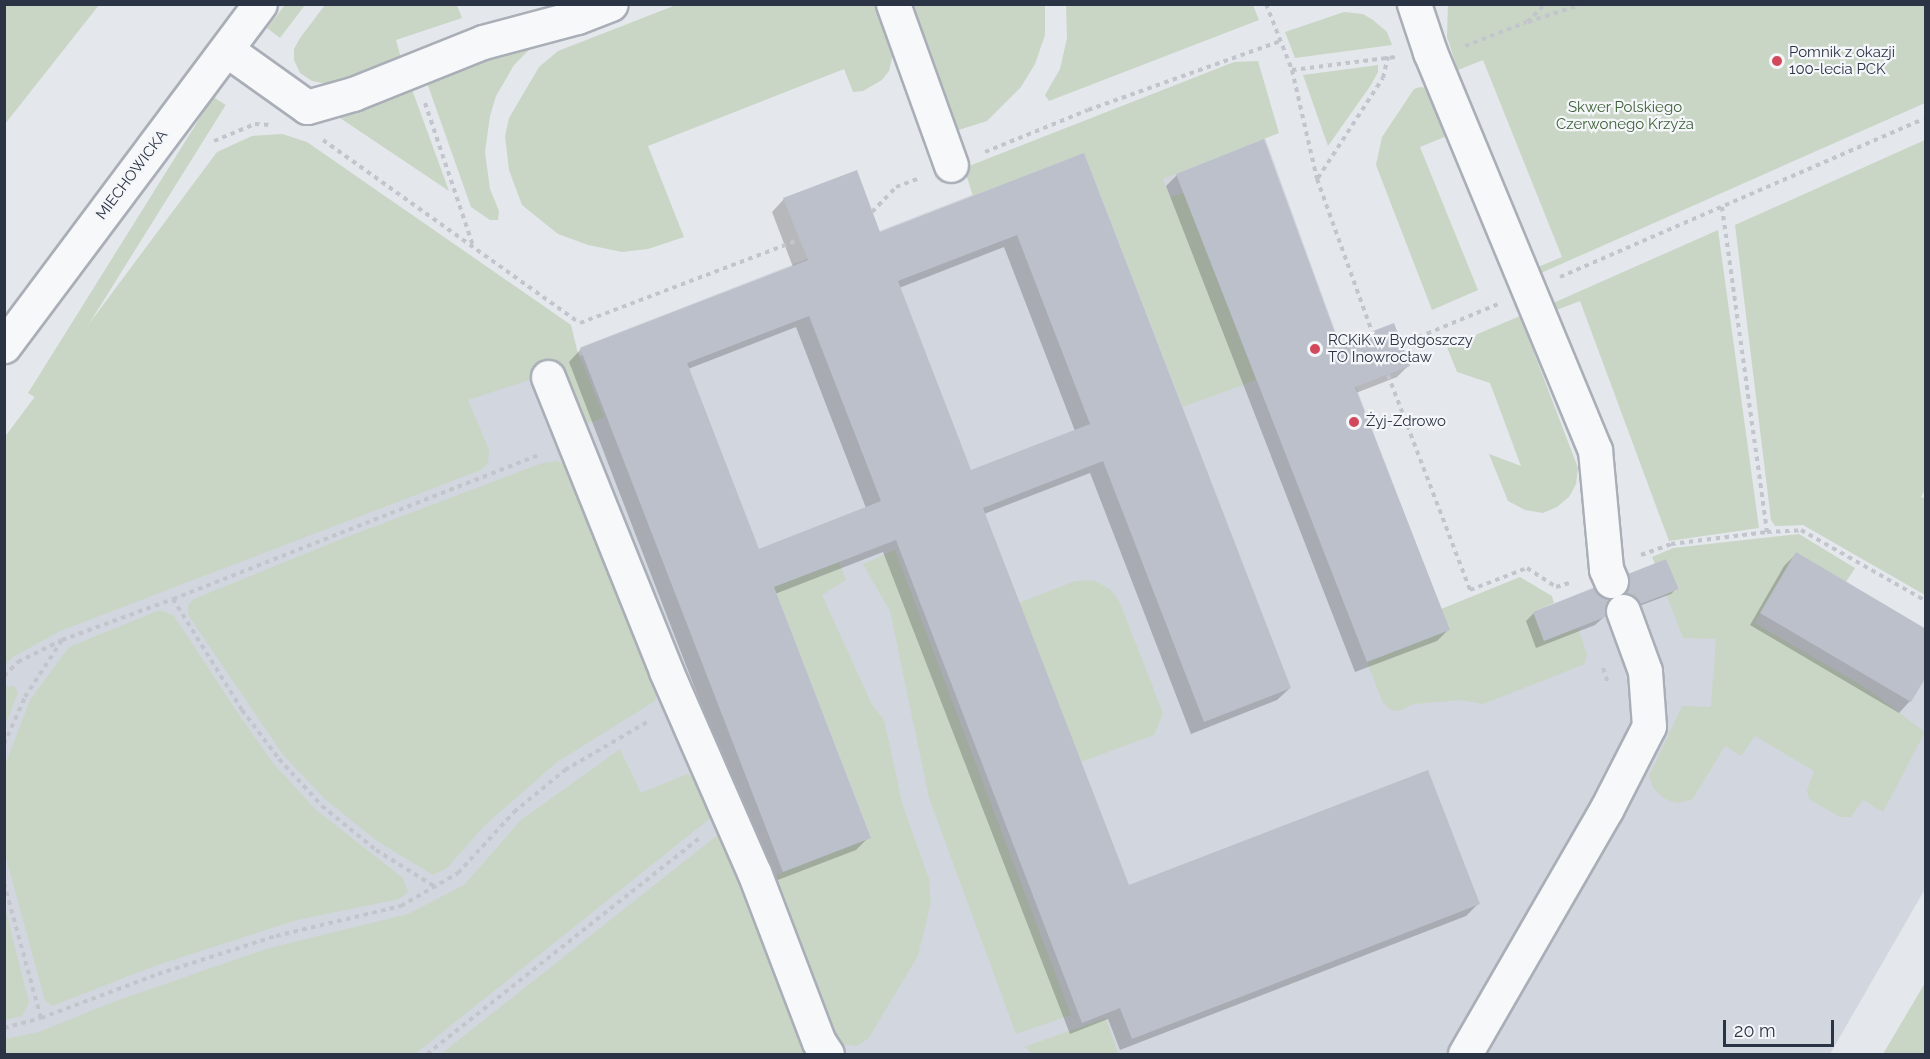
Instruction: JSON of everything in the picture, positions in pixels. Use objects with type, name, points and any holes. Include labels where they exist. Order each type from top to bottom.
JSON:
[{"type":"street","name":"MIECHOWICKA","points":[[4,346],[260,4]]},
{"type":"street","points":[[227,50],[310,122],[353,94],[483,42],[577,17],[612,4]]},
{"type":"street","points":[[893,4],[951,165]]},
{"type":"street","points":[[1414,4],[1430,52],[1595,450],[1613,587],[1645,671],[1649,726],[1606,810],[1465,1054]]},
{"type":"street","points":[[548,377],[680,703],[754,872],[819,1042],[827,1054]]},
{"type":"path","points":[[1266,4],[1292,70],[1317,179],[1372,332]]},
{"type":"path","points":[[1527,22],[1582,4]]},
{"type":"path","points":[[872,212],[896,187],[1088,110],[1281,41]]},
{"type":"path","points":[[1317,179],[1383,78],[1388,57]]},
{"type":"path","points":[[414,70],[474,247]]},
{"type":"path","points":[[1402,344],[1923,119]]},
{"type":"path","points":[[310,122],[474,247],[580,323],[799,240]]},
{"type":"path","points":[[214,141],[255,124],[274,126]]},
{"type":"path","points":[[1722,207],[1767,532]]},
{"type":"path","points":[[1388,375],[1470,590],[1527,568],[1556,587],[1571,581],[1613,587],[1671,544],[1801,530],[1926,601]]},
{"type":"path","points":[[4,676],[18,662],[62,640],[574,442]]},
{"type":"path","points":[[1571,581],[1574,588]]},
{"type":"path","points":[[173,599],[242,710],[279,759],[322,806],[376,850],[437,888]]},
{"type":"path","points":[[4,744],[25,697],[62,640]]},
{"type":"path","points":[[4,1028],[41,1018],[158,974],[276,936],[401,906],[437,888],[458,873],[514,812],[565,770],[680,703]]},
{"type":"path","points":[[427,1054],[729,815]]},
{"type":"path","points":[[4,883],[41,1018]]},
{"type":"shaded area","points":[[1247,88],[1348,366],[1449,629],[1533,612],[1597,586],[1609,616],[1666,594],[1750,631],[1796,552],[1925,629],[1925,889],[1830,1054],[5,1054],[4,458],[496,384],[583,355],[581,347]]},
{"type":"green space","name":"Skwer Polskiego Czerwonego Krzyża","points":[[1448,4],[1925,5],[1925,103],[1541,273],[1538,267],[1562,257],[1483,60],[1458,70],[1447,37]]},
{"type":"green space","points":[[4,5],[99,5],[5,124]]},
{"type":"green space","points":[[285,5],[305,5],[280,38],[267,28]]},
{"type":"green space","points":[[325,5],[457,5],[462,18],[396,40],[403,65],[343,83],[327,84],[312,81],[300,73],[294,60],[294,49],[300,38]]},
{"type":"green space","points":[[676,5],[881,5],[895,45],[889,71],[882,80],[863,91],[853,92],[844,69],[648,146],[684,237],[648,249],[622,252],[588,245],[558,234],[522,205],[509,170],[505,136],[509,118],[539,67],[558,51]]},
{"type":"green space","points":[[905,5],[1045,5],[1045,35],[1035,64],[1021,87],[987,121],[952,132]]},
{"type":"green space","points":[[1066,5],[1253,5],[1259,20],[1049,101],[1045,95],[1060,69],[1067,38]]},
{"type":"green space","points":[[1344,12],[1363,14],[1373,20],[1387,32],[1392,45],[1295,58],[1285,32]]},
{"type":"green space","points":[[529,43],[530,49],[514,65],[496,96],[490,116],[485,152],[490,189],[499,211],[498,220],[490,220],[471,207],[426,80]]},
{"type":"green space","points":[[1258,61],[1279,133],[1163,179],[1170,197],[1184,193],[1256,380],[1183,407],[1084,153],[973,196],[964,168],[1234,62]]},
{"type":"green space","points":[[1378,65],[1378,72],[1371,85],[1328,146],[1303,75]]},
{"type":"green space","points":[[410,84],[449,191],[340,118],[340,113]]},
{"type":"green space","points":[[1427,88],[1447,136],[1420,147],[1478,290],[1432,310],[1376,165],[1382,137],[1414,89]]},
{"type":"green space","points":[[213,97],[226,105],[41,401],[28,393]]},
{"type":"green space","points":[[282,134],[307,142],[571,325],[577,350],[604,417],[584,425],[560,370],[468,400],[489,450],[488,463],[481,470],[60,631],[13,657],[5,665],[4,438],[217,152],[252,136]]},
{"type":"green space","points":[[1925,140],[1926,488],[1921,497],[1926,499],[1925,595],[1803,525],[1775,526],[1771,520],[1735,225]]},
{"type":"green space","points":[[1718,230],[1759,528],[1669,541],[1580,301],[1554,311],[1551,304]]},
{"type":"green space","points":[[1520,316],[1578,468],[1576,484],[1569,497],[1557,507],[1543,513],[1525,510],[1508,501],[1489,454],[1521,466],[1490,383],[1457,372],[1447,347]]},
{"type":"green space","points":[[558,461],[569,468],[657,693],[655,701],[557,762],[485,825],[447,868],[433,875],[377,841],[325,799],[284,756],[188,615],[188,605],[194,599],[334,542],[542,463]]},
{"type":"green space","points":[[1799,534],[1855,568],[1846,582],[1796,553],[1755,623],[1866,688],[1925,732],[1883,812],[1863,800],[1851,817],[1840,817],[1809,799],[1807,790],[1814,771],[1755,736],[1741,756],[1725,746],[1692,800],[1677,803],[1665,799],[1653,788],[1649,776],[1682,706],[1711,707],[1716,639],[1683,638],[1666,594],[1679,589],[1666,559],[1655,564],[1652,557],[1673,548]]},
{"type":"green space","points":[[895,550],[1071,1015],[1016,1034],[929,798],[890,611],[863,564]]},
{"type":"green space","points":[[839,562],[846,580],[822,595],[872,705],[884,720],[903,806],[929,879],[931,903],[918,956],[868,1039],[856,1046],[841,1044],[830,1036],[771,877],[871,837],[774,587]]},
{"type":"green space","points":[[1520,577],[1552,596],[1554,603],[1533,612],[1544,641],[1578,628],[1587,654],[1585,664],[1483,704],[1460,700],[1414,704],[1399,711],[1391,710],[1383,703],[1367,662],[1449,630],[1441,609]]},
{"type":"green space","points":[[1093,580],[1110,589],[1119,601],[1163,713],[1154,735],[1081,762],[1019,603],[1075,581]]},
{"type":"green space","points":[[160,610],[174,616],[273,763],[316,810],[403,878],[408,892],[399,899],[297,920],[157,965],[52,1006],[45,1001],[5,854],[5,765],[30,700],[69,647]]},
{"type":"green space","points":[[14,686],[18,693],[5,725],[5,687]]},
{"type":"green space","points":[[620,749],[641,793],[687,774],[698,780],[713,816],[415,1054],[5,1054],[5,1039],[39,1032],[113,1002],[266,949],[408,914],[464,885],[521,820]]},
{"type":"green space","points":[[720,833],[745,887],[806,1054],[441,1054]]},
{"type":"green space","points":[[5,907],[29,1003],[22,1016],[5,1020]]},
{"type":"green space","points":[[1925,983],[1925,1054],[1883,1054]]},
{"type":"green space","points":[[1106,1018],[1118,1054],[1033,1054],[1024,1047]]},
{"type":"building","points":[[1264,139],[1339,344],[1394,323],[1410,366],[1355,387],[1450,630],[1367,662],[1176,174]]},
{"type":"building","points":[[1084,153],[1291,688],[1204,722],[1103,461],[983,508],[1129,885],[1428,770],[1480,904],[1132,1039],[1120,1008],[1082,1023],[896,540],[774,587],[871,838],[783,872],[580,348],[808,260],[783,198],[857,170],[880,232]],"holes":[[[1017,235],[1090,424],[971,470],[898,281]],[[809,316],[881,501],[759,549],[687,363]]]},
{"type":"building","points":[[1796,552],[1926,629],[1926,677],[1911,702],[1760,613]]},
{"type":"building","points":[[1666,559],[1679,589],[1640,604],[1635,596],[1626,593],[1629,584],[1628,574]]},
{"type":"building","points":[[1594,588],[1599,595],[1608,599],[1605,617],[1544,641],[1533,612]]},
{"type":"place","name":"Pomnik z okazji 100-lecia PCK","points":[[1777,61]]},
{"type":"place","name":"RCKiK w Bydgoszczy TO Inowrocław","points":[[1315,349]]},
{"type":"place","name":"Żyj-Zdrowo","points":[[1354,422]]}]
